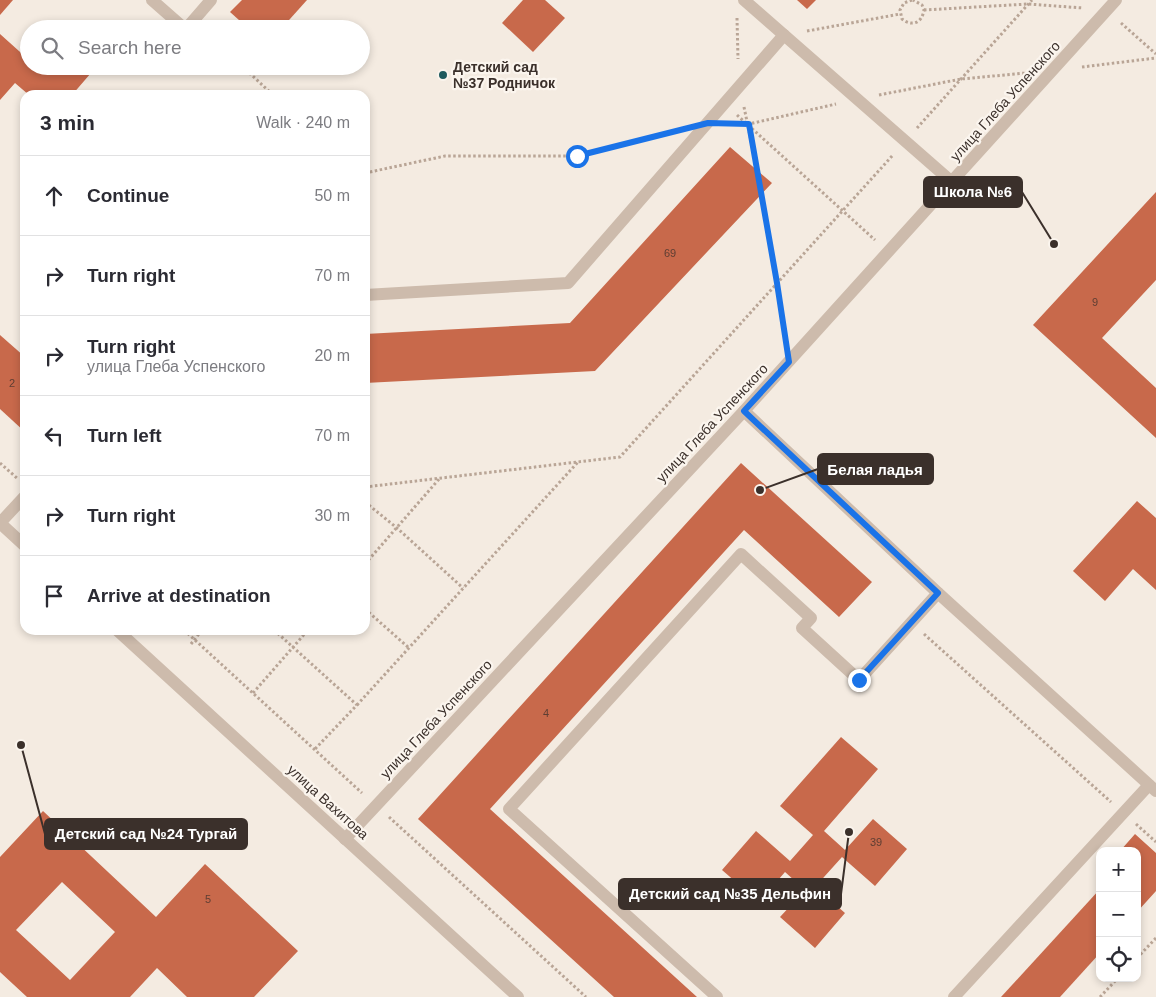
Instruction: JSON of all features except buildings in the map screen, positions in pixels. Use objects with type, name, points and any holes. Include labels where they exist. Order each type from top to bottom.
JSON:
[{"type":"street","points":[[152,0],[175,20]]},
{"type":"street","points":[[193,20],[210,0]]},
{"type":"street","name":"улица Глеба Успенского","points":[[345,839],[744,411],[1116,0]]},
{"type":"street","points":[[740,5],[784,35],[952,182]]},
{"type":"street","points":[[370,295],[568,283],[784,35]]},
{"type":"street","points":[[744,411],[938,593],[1153,788],[1124,813],[954,997]]},
{"type":"street","points":[[20,501],[0,523],[20,541]]},
{"type":"street","points":[[717,997],[510,809],[741,554],[811,618],[802,628],[859,680],[938,593]]},
{"type":"street","name":"улица Вахитова","points":[[122,635],[518,997]]},
{"type":"path","points":[[912,0],[922,5],[924,10],[921,20],[916,23],[906,22],[900,14],[904,3],[912,0]]},
{"type":"path","points":[[370,485],[620,458],[1032,0]]},
{"type":"path","points":[[924,10],[1028,4],[1107,10],[1156,56]]},
{"type":"path","points":[[740,5],[739,87],[749,124],[789,362]]},
{"type":"path","points":[[784,35],[900,14]]},
{"type":"path","points":[[370,172],[445,156],[577,156],[708,123],[749,124],[857,99],[961,79],[1053,70],[1156,56]]},
{"type":"path","points":[[252,75],[268,90]]},
{"type":"path","points":[[724,105],[749,124],[889,252]]},
{"type":"path","points":[[315,749],[578,462]]},
{"type":"path","points":[[0,463],[19,480]]},
{"type":"path","points":[[370,558],[440,478]]},
{"type":"path","points":[[370,506],[463,588]]},
{"type":"path","points":[[370,613],[409,648]]},
{"type":"path","points":[[924,633],[1156,842]]},
{"type":"path","points":[[191,644],[198,635]]},
{"type":"path","points":[[279,635],[357,705]]},
{"type":"path","points":[[253,693],[304,635]]},
{"type":"path","points":[[1141,954],[1156,938]]},
{"type":"path","points":[[1100,997],[1114,982]]},
{"type":"place","name":"Детский сад №37 Родничок","points":[[443,75]]},
{"type":"place","name":"Школа №6","points":[[1054,244]]},
{"type":"place","name":"Белая ладья","points":[[760,490]]},
{"type":"place","name":"Детский сад №24 Тургай","points":[[21,745]]},
{"type":"place","name":"Детский сад №35 Дельфин","points":[[849,832]]},
{"type":"route","points":[[577,156],[708,123],[749,124],[789,362],[744,411],[938,593],[859,680]]}]
